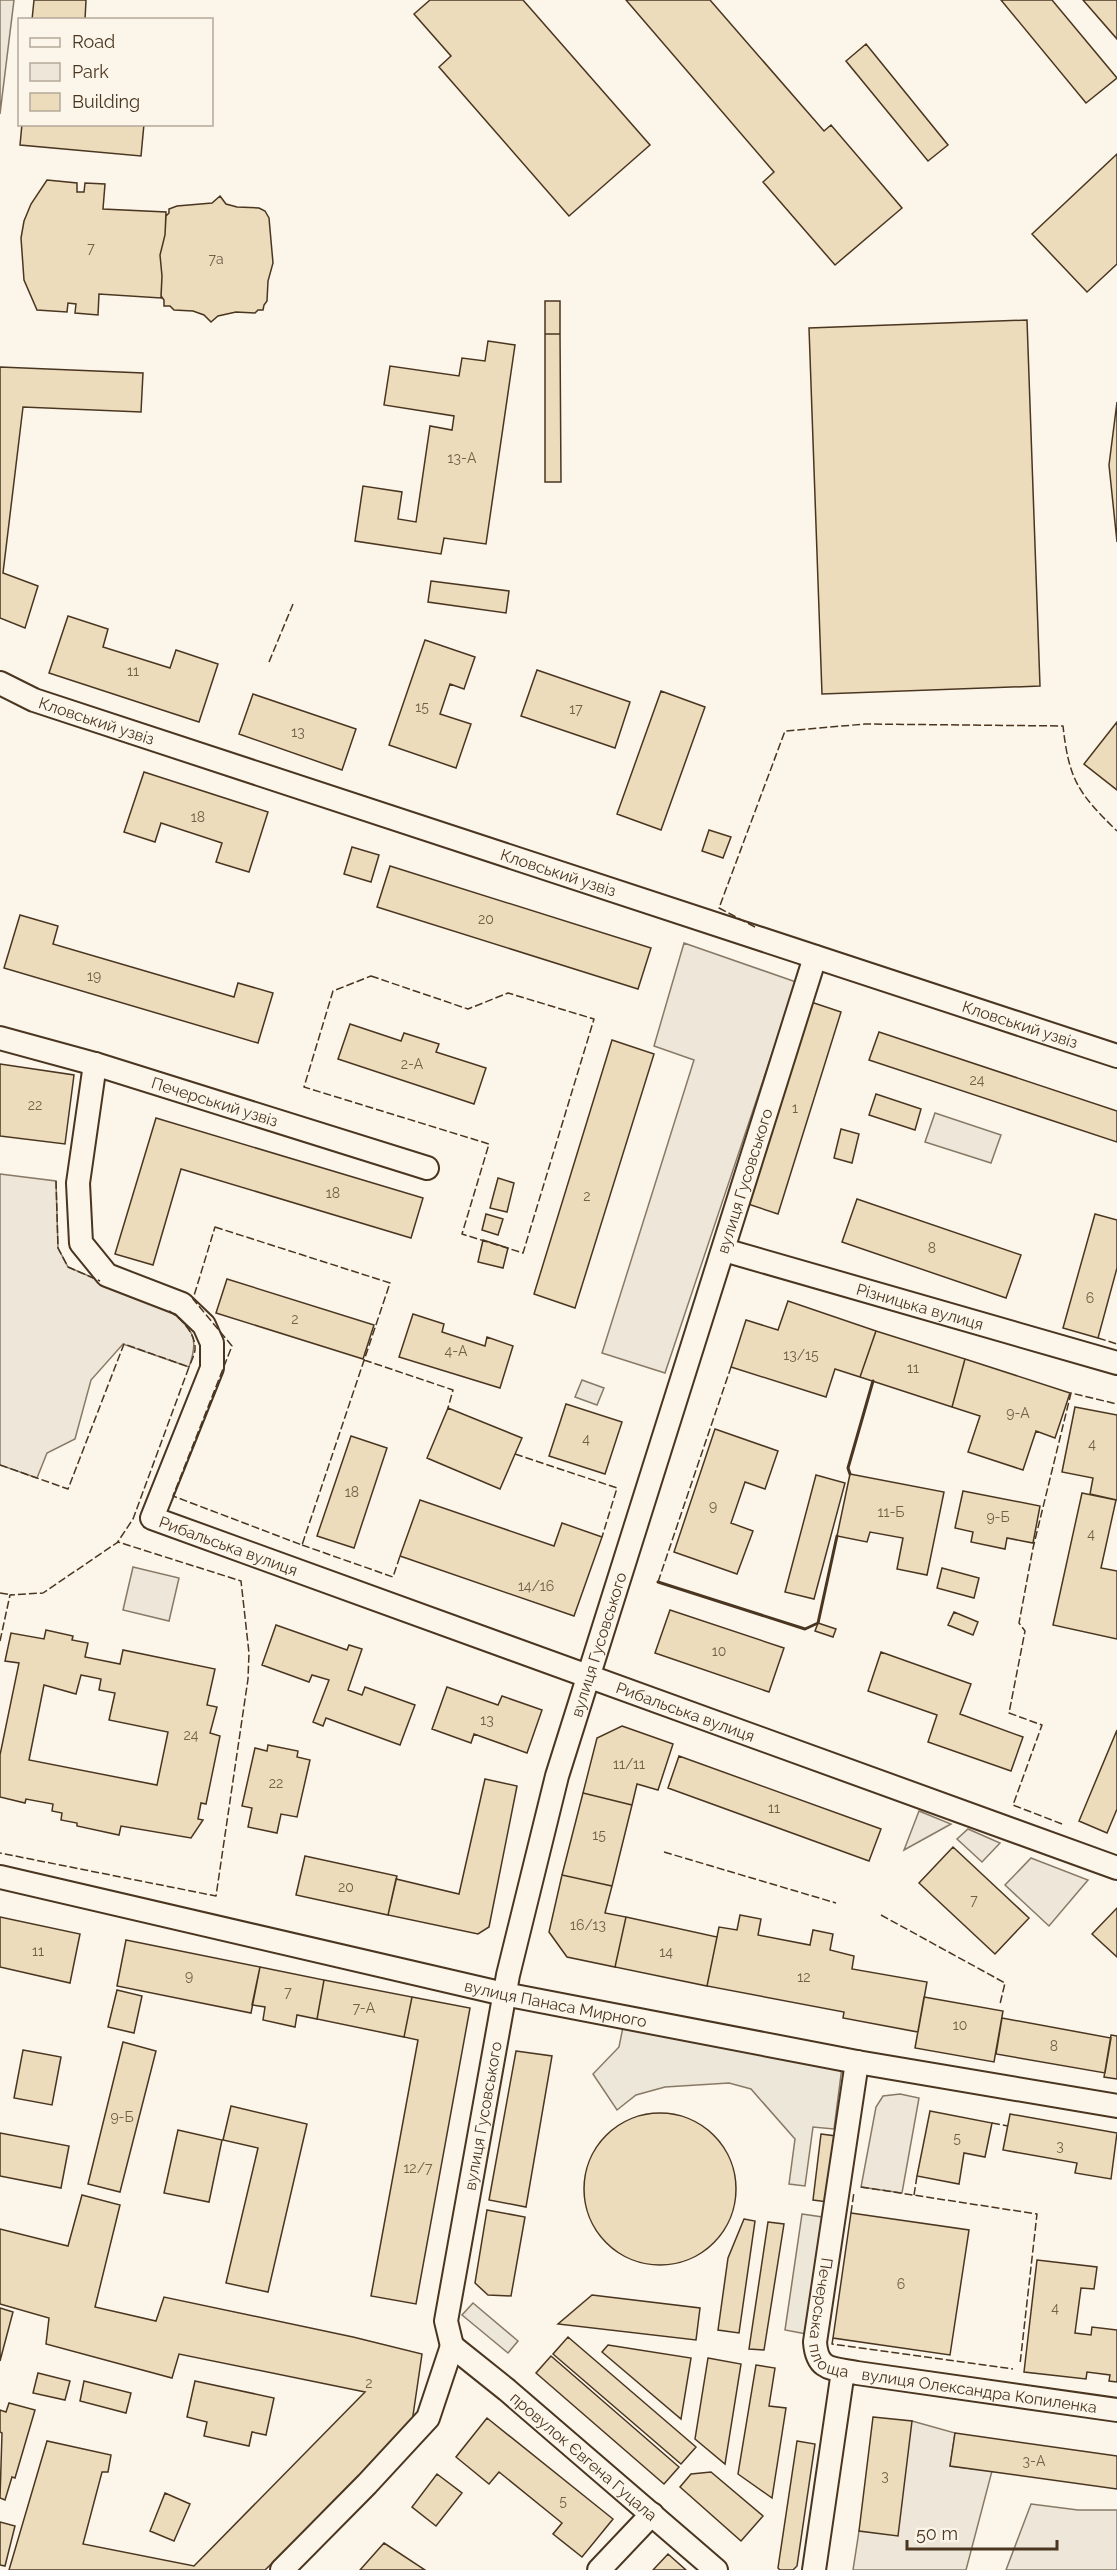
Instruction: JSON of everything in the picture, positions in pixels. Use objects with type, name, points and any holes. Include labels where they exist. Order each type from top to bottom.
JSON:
[{"type":"street","name":"Кловський узвіз","points":[[0,683],[34,700],[1117,1056]]},
{"type":"street","name":"вулиця Гусовського","points":[[452,2346],[446,2321],[504,1994],[557,1776],[591,1677],[815,957]]},
{"type":"street","name":"Печерський узвіз","points":[[0,1038],[94,1064],[427,1168]]},
{"type":"street","name":"Рибальська вулиця","points":[[94,1064],[78,1182],[81,1243],[107,1275],[182,1304],[204,1325],[212,1343],[212,1368],[152,1518],[1117,1868]]},
{"type":"street","name":"Різницька вулиця","points":[[724,1250],[1117,1364]]},
{"type":"street","name":"вулиця Панаса Мирного","points":[[0,1877],[504,1994],[857,2062],[1117,2106]]},
{"type":"street","name":"Печерська площа","points":[[814,2570],[843,2370],[826,2367],[819,2362],[815,2342],[857,2062]]},
{"type":"street","name":"провулок Євгена Гуцала","points":[[452,2346],[489,2375],[716,2570]]},
{"type":"street","points":[[282,2570],[368,2484],[428,2418],[452,2346]]},
{"type":"street","name":"вулиця Олександра Копиленка","points":[[843,2370],[1117,2410]]},
{"type":"street","points":[[599,2570],[652,2514]]},
{"type":"green space","points":[[684,943],[796,982],[665,1373],[602,1353],[694,1060],[654,1046]]},
{"type":"green space","points":[[935,1113],[1001,1135],[991,1163],[925,1142]]},
{"type":"green space","points":[[0,1174],[56,1181],[58,1248],[68,1267],[172,1312],[190,1330],[194,1342],[189,1367],[123,1344],[91,1380],[75,1439],[47,1453],[37,1478],[0,1465]]},
{"type":"green space","points":[[582,1380],[604,1388],[597,1405],[575,1397]]},
{"type":"green space","points":[[133,1567],[179,1578],[169,1621],[123,1610]]},
{"type":"green space","points":[[919,1811],[951,1824],[904,1850]]},
{"type":"green space","points":[[968,1829],[1000,1843],[982,1862],[957,1839]]},
{"type":"green space","points":[[1031,1858],[1088,1880],[1049,1926],[1005,1885]]},
{"type":"green space","points":[[900,2094],[919,2098],[902,2193],[861,2187],[876,2107],[883,2096]]},
{"type":"green space","points":[[912,2421],[955,2433],[950,2466],[992,2471],[966,2570],[853,2570],[859,2531]]},
{"type":"green space","points":[[1031,2504],[1078,2510],[1117,2510],[1117,2570],[1006,2570]]},
{"type":"shaded area","points":[[0,0],[14,0],[0,114]]},
{"type":"shaded area","points":[[625,2017],[843,2059],[834,2129],[813,2127],[805,2186],[789,2184],[795,2139],[751,2089],[729,2083],[665,2087],[636,2095],[617,2110],[593,2074],[619,2047]]},
{"type":"shaded area","points":[[802,2214],[829,2218],[812,2335],[785,2330]]},
{"type":"shaded area","points":[[473,2303],[518,2341],[508,2353],[462,2315]]},
{"type":"building","points":[[34,0],[86,0],[85,18],[32,18]]},
{"type":"building","points":[[430,0],[523,0],[650,145],[569,216],[439,67],[451,56],[414,14]]},
{"type":"building","points":[[626,0],[710,0],[824,131],[831,125],[902,208],[835,265],[763,182],[774,172]]},
{"type":"building","points":[[1001,0],[1052,0],[1117,78],[1086,103]]},
{"type":"building","points":[[1083,0],[1117,0],[1117,39]]},
{"type":"building","points":[[866,44],[948,145],[928,161],[846,61]]},
{"type":"building","points":[[22,126],[144,126],[141,156],[20,145]]},
{"type":"building","points":[[1117,154],[1117,264],[1087,292],[1032,234]]},
{"type":"building","points":[[47,180],[77,183],[77,192],[84,192],[85,183],[105,184],[103,209],[166,212],[165,235],[160,255],[161,298],[99,294],[98,315],[75,313],[76,304],[68,303],[67,312],[37,310],[24,280],[21,238],[24,221],[31,204]]},
{"type":"building","points":[[220,196],[226,204],[259,208],[265,211],[269,218],[273,263],[268,281],[267,301],[263,310],[255,313],[236,312],[218,316],[211,322],[204,315],[193,311],[174,310],[170,306],[164,306],[161,296],[160,255],[169,209],[177,206],[212,203]]},
{"type":"building","points":[[545,301],[560,301],[560,334],[545,334]]},
{"type":"building","points":[[1027,320],[1040,686],[822,694],[809,328]]},
{"type":"building","points":[[545,334],[560,334],[561,482],[545,482]]},
{"type":"building","points":[[488,341],[515,345],[486,544],[444,538],[441,554],[355,541],[363,486],[402,492],[398,519],[416,522],[430,426],[452,430],[454,416],[384,405],[390,366],[459,376],[462,358],[485,361]]},
{"type":"building","points":[[0,367],[143,373],[141,412],[23,407],[3,573],[38,586],[25,628],[0,618]]},
{"type":"building","points":[[1117,402],[1117,542],[1109,465]]},
{"type":"building","points":[[431,581],[509,591],[506,613],[428,602]]},
{"type":"building","points":[[68,616],[108,629],[103,647],[170,668],[176,650],[218,664],[199,722],[49,673]]},
{"type":"building","points":[[425,640],[475,657],[464,689],[450,684],[440,714],[471,724],[456,768],[389,745]]},
{"type":"building","points":[[537,670],[630,702],[615,748],[521,716]]},
{"type":"building","points":[[661,691],[705,707],[661,830],[617,814]]},
{"type":"building","points":[[253,694],[356,729],[342,770],[239,734]]},
{"type":"building","points":[[1117,722],[1117,790],[1084,764]]},
{"type":"building","points":[[144,772],[268,812],[249,872],[216,862],[222,843],[161,823],[155,842],[124,832]]},
{"type":"building","points":[[709,830],[731,837],[723,858],[702,851]]},
{"type":"building","points":[[352,847],[379,855],[371,882],[344,874]]},
{"type":"building","points":[[390,866],[651,948],[638,989],[377,907]]},
{"type":"building","points":[[20,915],[58,926],[53,944],[234,997],[238,983],[273,993],[258,1043],[4,968]]},
{"type":"building","points":[[811,1002],[841,1012],[778,1214],[748,1204]]},
{"type":"building","points":[[350,1024],[401,1041],[404,1033],[439,1044],[436,1052],[486,1068],[474,1104],[338,1059]]},
{"type":"building","points":[[879,1032],[1117,1111],[1117,1142],[869,1060]]},
{"type":"building","points":[[612,1040],[654,1054],[575,1308],[534,1294]]},
{"type":"building","points":[[0,1064],[74,1075],[65,1144],[0,1136]]},
{"type":"building","points":[[876,1094],[921,1109],[915,1130],[869,1115]]},
{"type":"building","points":[[156,1118],[423,1198],[411,1238],[181,1169],[153,1265],[115,1254]]},
{"type":"building","points":[[841,1129],[859,1134],[852,1163],[834,1158]]},
{"type":"building","points":[[498,1178],[514,1183],[507,1212],[490,1208]]},
{"type":"building","points":[[857,1199],[1021,1255],[1006,1298],[842,1242]]},
{"type":"building","points":[[486,1214],[503,1219],[498,1235],[482,1230]]},
{"type":"building","points":[[1095,1214],[1117,1220],[1117,1268],[1098,1338],[1063,1328]]},
{"type":"building","points":[[483,1240],[508,1248],[503,1268],[478,1262]]},
{"type":"building","points":[[227,1279],[374,1325],[363,1359],[216,1313]]},
{"type":"building","points":[[788,1301],[876,1331],[860,1377],[835,1369],[826,1397],[731,1367],[746,1320],[778,1330]]},
{"type":"building","points":[[413,1314],[444,1324],[442,1332],[485,1346],[487,1337],[513,1346],[500,1388],[399,1357]]},
{"type":"building","points":[[876,1331],[965,1359],[952,1407],[860,1377]]},
{"type":"building","points":[[965,1359],[1070,1393],[1055,1438],[1036,1431],[1023,1470],[968,1452],[980,1416],[952,1407]]},
{"type":"building","points":[[566,1404],[622,1422],[605,1474],[549,1456]]},
{"type":"building","points":[[1075,1407],[1117,1415],[1117,1500],[1090,1494],[1093,1478],[1062,1472]]},
{"type":"building","points":[[448,1408],[522,1438],[500,1489],[427,1458]]},
{"type":"building","points":[[715,1429],[778,1451],[765,1489],[745,1482],[731,1523],[753,1531],[737,1574],[674,1552]]},
{"type":"building","points":[[351,1436],[387,1448],[354,1548],[317,1536]]},
{"type":"building","points":[[850,1474],[944,1492],[927,1575],[897,1569],[903,1538],[870,1532],[867,1542],[837,1536]]},
{"type":"building","points":[[816,1475],[845,1483],[814,1599],[785,1592]]},
{"type":"building","points":[[963,1491],[1040,1506],[1033,1543],[1007,1538],[1005,1549],[971,1542],[973,1532],[955,1528]]},
{"type":"building","points":[[1082,1493],[1116,1500],[1101,1568],[1117,1571],[1117,1639],[1053,1625]]},
{"type":"building","points":[[420,1500],[554,1546],[562,1523],[602,1537],[574,1616],[400,1556]]},
{"type":"building","points":[[942,1568],[979,1578],[974,1598],[937,1588]]},
{"type":"building","points":[[670,1610],[784,1648],[769,1692],[655,1653]]},
{"type":"building","points":[[954,1612],[978,1622],[973,1635],[948,1625]]},
{"type":"building","points":[[818,1623],[836,1629],[833,1637],[815,1631]]},
{"type":"building","points":[[276,1625],[347,1650],[349,1645],[362,1649],[348,1690],[362,1695],[365,1687],[415,1705],[400,1745],[326,1718],[323,1726],[313,1722],[329,1680],[312,1675],[309,1682],[262,1665]]},
{"type":"building","points":[[46,1630],[73,1636],[72,1640],[88,1643],[85,1657],[120,1664],[123,1650],[215,1669],[207,1705],[217,1707],[210,1733],[220,1736],[206,1804],[201,1803],[198,1819],[203,1820],[191,1838],[121,1826],[119,1835],[77,1826],[77,1823],[61,1820],[62,1813],[52,1811],[53,1804],[26,1799],[25,1803],[0,1797],[0,1755],[19,1663],[5,1661],[11,1633],[44,1639]],"holes":[[[81,1675],[101,1679],[99,1690],[115,1693],[109,1720],[168,1732],[157,1785],[29,1760],[44,1685],[76,1694]]]},
{"type":"building","points":[[881,1652],[971,1684],[960,1714],[1023,1737],[1011,1771],[928,1742],[937,1715],[868,1691]]},
{"type":"building","points":[[447,1687],[498,1705],[502,1696],[542,1710],[527,1753],[474,1734],[471,1743],[432,1729]]},
{"type":"building","points":[[622,1726],[673,1744],[658,1790],[637,1784],[632,1805],[583,1793],[597,1738]]},
{"type":"building","points":[[1117,1730],[1117,1809],[1107,1833],[1079,1821]]},
{"type":"building","points":[[268,1745],[298,1751],[297,1757],[310,1760],[297,1817],[281,1814],[277,1833],[248,1827],[252,1808],[242,1806],[255,1748],[267,1751]]},
{"type":"building","points":[[679,1756],[881,1829],[869,1861],[668,1788]]},
{"type":"building","points":[[485,1779],[517,1786],[489,1927],[478,1934],[388,1915],[396,1879],[459,1894]]},
{"type":"building","points":[[583,1793],[632,1805],[612,1886],[562,1875]]},
{"type":"building","points":[[953,1847],[1029,1918],[995,1954],[919,1883]]},
{"type":"building","points":[[305,1856],[397,1876],[388,1915],[296,1895]]},
{"type":"building","points":[[562,1875],[612,1886],[605,1913],[626,1917],[615,1967],[567,1957],[549,1932]]},
{"type":"building","points":[[1117,1908],[1117,1957],[1092,1934]]},
{"type":"building","points":[[740,1915],[761,1919],[758,1935],[810,1945],[813,1930],[833,1934],[830,1950],[854,1956],[852,1969],[927,1982],[918,2032],[843,2018],[844,2012],[707,1986],[719,1927],[737,1930]]},
{"type":"building","points":[[0,1917],[80,1934],[70,1983],[0,1967]]},
{"type":"building","points":[[626,1917],[717,1937],[707,1986],[615,1967]]},
{"type":"building","points":[[126,1940],[260,1967],[251,2013],[117,1986]]},
{"type":"building","points":[[260,1967],[324,1980],[317,2019],[297,2015],[295,2027],[263,2020],[265,2007],[252,2005]]},
{"type":"building","points":[[324,1980],[412,1997],[404,2037],[317,2019]]},
{"type":"building","points":[[117,1990],[142,1996],[134,2033],[108,2027]]},
{"type":"building","points":[[412,1997],[470,2008],[416,2304],[371,2296],[418,2040],[404,2037]]},
{"type":"building","points":[[924,1997],[1003,2011],[994,2062],[915,2048]]},
{"type":"building","points":[[1002,2018],[1111,2038],[1105,2073],[996,2054]]},
{"type":"building","points":[[1111,2035],[1117,2036],[1117,2079],[1104,2077]]},
{"type":"building","points":[[123,2042],[156,2051],[120,2192],[88,2184]]},
{"type":"building","points":[[23,2050],[61,2057],[52,2105],[14,2098]]},
{"type":"building","points":[[516,2051],[552,2056],[526,2207],[489,2200]]},
{"type":"building","points":[[231,2106],[307,2124],[268,2292],[226,2283],[258,2148],[223,2140]]},
{"type":"building","points":[[930,2111],[992,2123],[985,2157],[964,2153],[959,2184],[917,2176]]},
{"type":"building","points":[[660,2113],[689,2118],[714,2135],[731,2160],[736,2189],[731,2218],[714,2243],[689,2260],[660,2265],[631,2260],[606,2243],[589,2218],[584,2189],[589,2160],[606,2135],[631,2118]]},
{"type":"building","points":[[1010,2114],[1117,2133],[1111,2179],[1075,2173],[1077,2163],[1003,2150]]},
{"type":"building","points":[[178,2130],[222,2140],[209,2202],[164,2193]]},
{"type":"building","points":[[0,2133],[69,2146],[61,2188],[0,2176]]},
{"type":"building","points":[[821,2134],[836,2136],[828,2202],[813,2200]]},
{"type":"building","points":[[82,2195],[120,2205],[95,2307],[156,2321],[164,2297],[422,2354],[411,2429],[265,2570],[9,2570],[47,2441],[111,2455],[108,2472],[102,2472],[83,2544],[194,2566],[365,2392],[179,2354],[172,2378],[46,2344],[49,2318],[0,2304],[0,2229],[68,2246]]},
{"type":"building","points":[[487,2210],[525,2217],[511,2296],[488,2295],[475,2283]]},
{"type":"building","points":[[851,2213],[969,2230],[950,2355],[833,2338]]},
{"type":"building","points":[[744,2219],[755,2221],[739,2333],[718,2330],[728,2258]]},
{"type":"building","points":[[768,2222],[784,2224],[764,2350],[749,2349]]},
{"type":"building","points":[[1037,2260],[1097,2267],[1094,2289],[1081,2288],[1075,2333],[1091,2335],[1092,2327],[1117,2330],[1117,2382],[1109,2381],[1110,2375],[1087,2372],[1086,2379],[1024,2372]]},
{"type":"building","points":[[592,2295],[700,2308],[696,2340],[558,2324]]},
{"type":"building","points":[[0,2308],[13,2312],[0,2361]]},
{"type":"building","points":[[568,2337],[696,2447],[681,2464],[553,2354]]},
{"type":"building","points":[[608,2345],[691,2358],[681,2419],[602,2352]]},
{"type":"building","points":[[551,2356],[679,2467],[664,2484],[536,2373]]},
{"type":"building","points":[[708,2358],[741,2364],[725,2464],[695,2439]]},
{"type":"building","points":[[756,2365],[775,2368],[769,2406],[786,2408],[772,2498],[738,2474]]},
{"type":"building","points":[[38,2373],[70,2381],[65,2400],[33,2393]]},
{"type":"building","points":[[84,2381],[131,2393],[126,2413],[80,2401]]},
{"type":"building","points":[[195,2381],[274,2398],[266,2435],[252,2432],[249,2446],[204,2436],[207,2422],[187,2417]]},
{"type":"building","points":[[9,2403],[35,2410],[15,2478],[12,2477],[5,2500],[0,2498],[2,2433],[0,2432],[0,2410],[6,2412]]},
{"type":"building","points":[[873,2417],[912,2421],[898,2536],[859,2531]]},
{"type":"building","points":[[487,2418],[613,2519],[582,2557],[553,2534],[562,2523],[499,2472],[489,2484],[456,2457]]},
{"type":"building","points":[[955,2433],[1117,2456],[1117,2489],[950,2466]]},
{"type":"building","points":[[797,2441],[815,2444],[797,2566],[793,2570],[780,2570],[778,2568]]},
{"type":"building","points":[[711,2472],[763,2516],[741,2541],[680,2487],[691,2474]]},
{"type":"building","points":[[437,2474],[462,2493],[436,2526],[412,2507]]},
{"type":"building","points":[[165,2493],[190,2504],[174,2541],[150,2531]]},
{"type":"building","points":[[0,2522],[15,2526],[5,2566],[0,2565]]},
{"type":"building","points":[[384,2543],[425,2570],[360,2570]]},
{"type":"building","points":[[668,2554],[686,2570],[653,2570]]},
{"type":"fence","points":[[269,662],[293,604]]},
{"type":"fence","points":[[755,927],[719,908],[785,731],[865,724],[1063,726],[1072,773],[1084,795],[1117,831]]},
{"type":"fence","points":[[371,976],[468,1009],[508,993],[594,1019],[523,1253],[462,1234],[489,1144],[304,1087],[333,991],[371,976]]},
{"type":"fence","points":[[56,1181],[58,1248],[68,1267],[100,1281]]},
{"type":"fence","points":[[215,1227],[390,1283],[302,1545],[173,1496],[232,1346],[193,1299],[215,1227]]},
{"type":"fence","points":[[169,1311],[183,1322],[195,1343],[195,1351],[189,1367]]},
{"type":"fence","points":[[1098,1338],[1117,1344]]},
{"type":"fence","points":[[0,1465],[68,1489],[124,1344],[189,1367],[133,1519],[117,1543]]},
{"type":"fence","points":[[364,1360],[453,1390],[448,1408]]},
{"type":"fence","points":[[658,1582],[731,1367]]},
{"type":"fence","points":[[1062,1824],[1013,1805],[1042,1725],[1009,1713],[1025,1631],[1019,1623],[1033,1548],[1071,1393],[1117,1404]]},
{"type":"fence","points":[[515,1454],[617,1488],[602,1537]]},
{"type":"fence","points":[[0,1641],[10,1595],[43,1593],[118,1542],[241,1581],[249,1653],[248,1679],[216,1896],[0,1853]]},
{"type":"fence","points":[[302,1545],[393,1577],[400,1556]]},
{"type":"fence","points":[[0,1593],[12,1595]]},
{"type":"fence","points":[[664,1852],[836,1903]]},
{"type":"fence","points":[[881,1915],[1005,1983],[1000,2004]]},
{"type":"fence","points":[[992,2123],[1008,2126]]},
{"type":"fence","points":[[914,2195],[917,2176]]},
{"type":"fence","points":[[861,2187],[1037,2214],[1020,2364]]},
{"type":"fence","points":[[851,2213],[854,2192]]},
{"type":"fence","points":[[833,2338],[832,2344],[1013,2369]]},
{"type":"wall","points":[[850,1474],[848,1468],[873,1381]]},
{"type":"wall","points":[[658,1582],[805,1629],[818,1623],[837,1536]]}]
